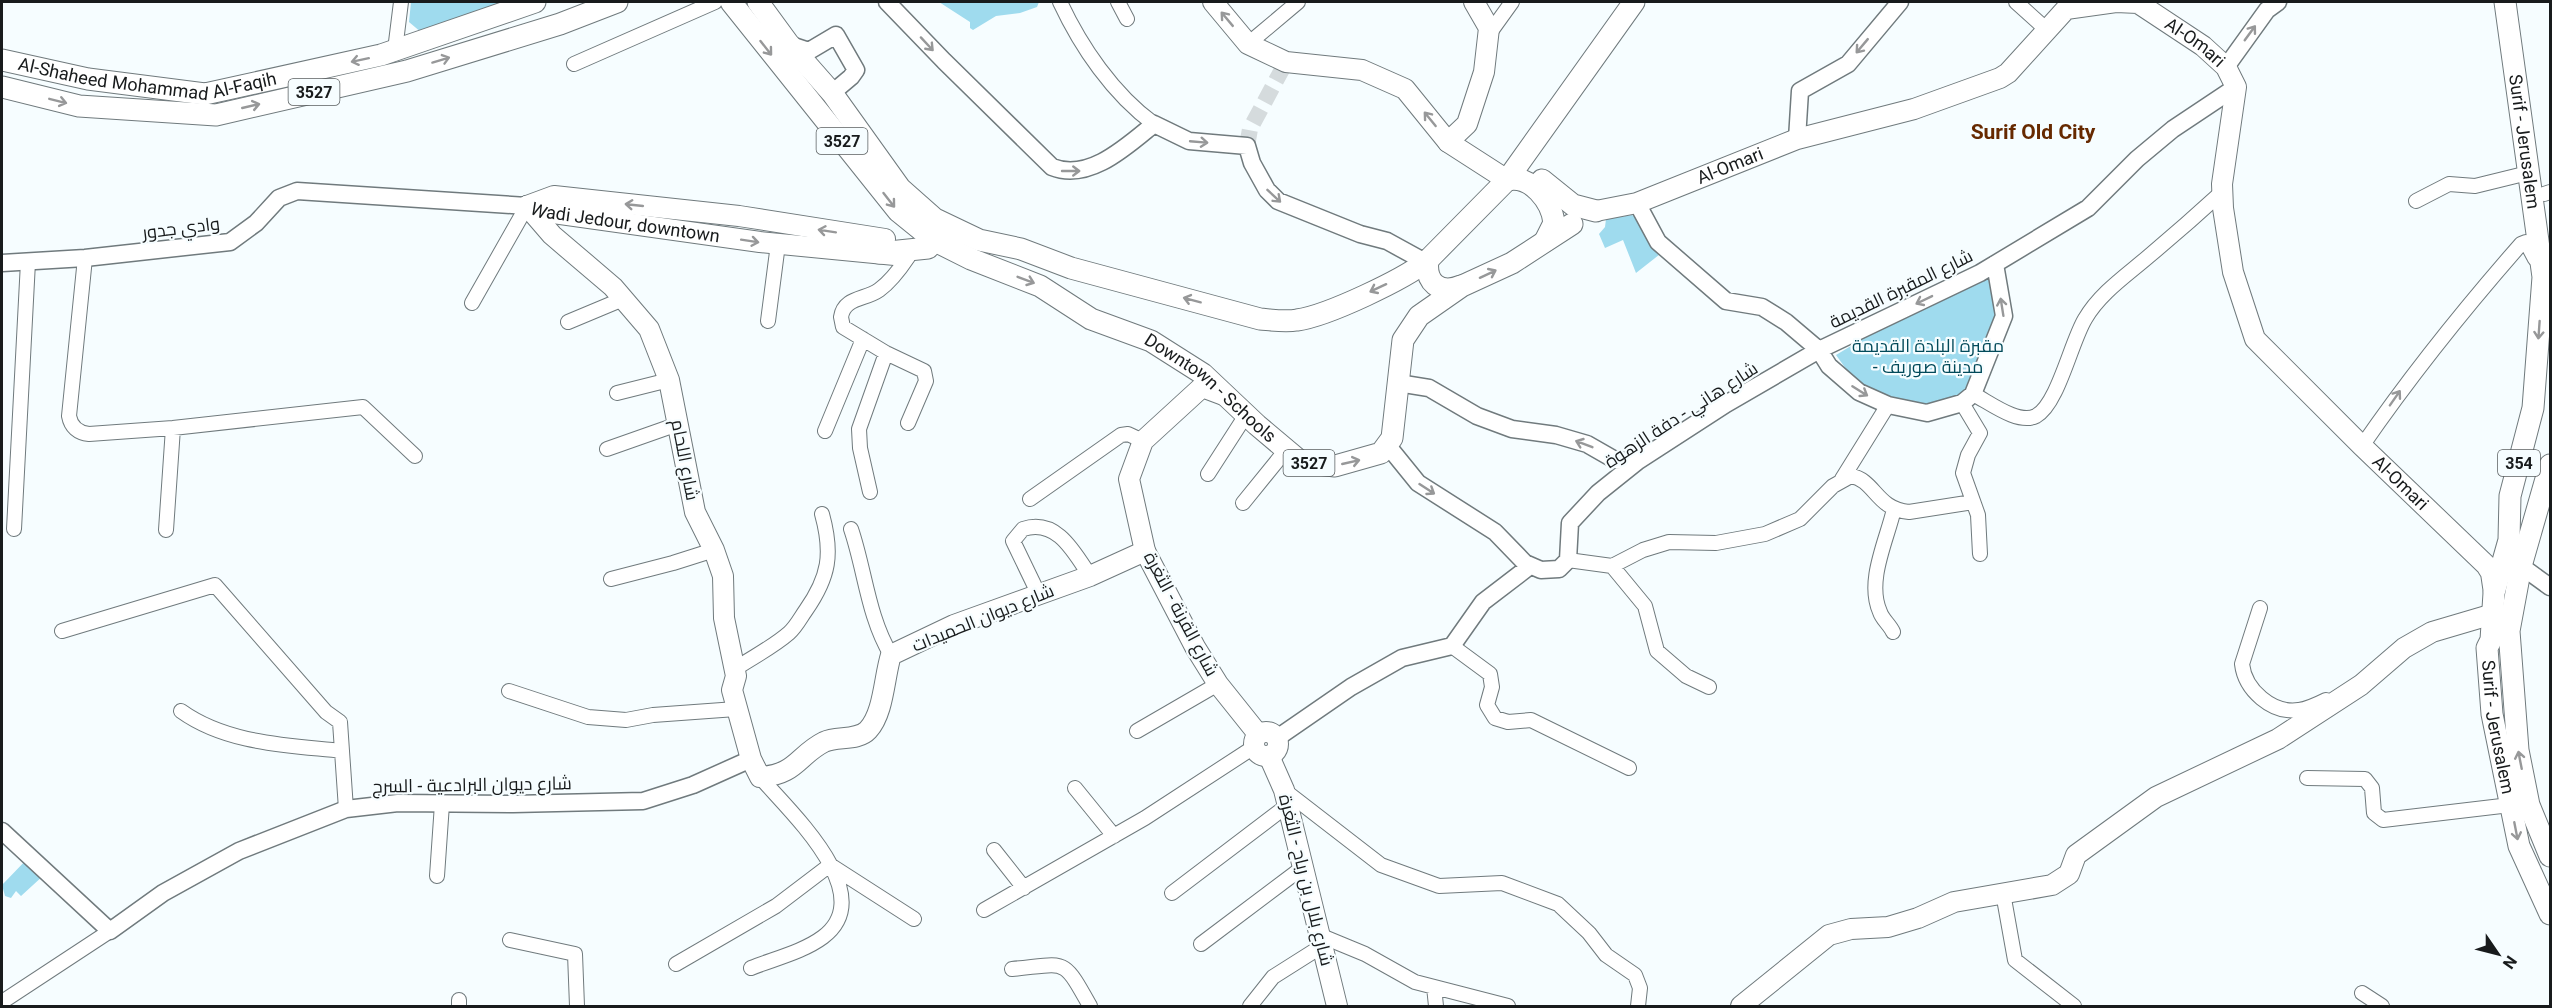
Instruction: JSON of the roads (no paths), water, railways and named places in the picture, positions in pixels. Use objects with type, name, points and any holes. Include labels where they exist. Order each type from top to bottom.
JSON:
[{"type":"main road","name":"Al-Shaheed Mohammad Al-Faqih","points":[[2,60],[88,79],[205,94],[395,50],[535,2]]},
{"type":"main road","name":"Al-Shaheed Mohammad Al-Faqih","points":[[2,87],[79,106],[216,114],[407,70],[560,24],[617,2]]},
{"type":"main road","name":"3527","points":[[730,2],[898,211],[930,228],[979,262]]},
{"type":"main road","name":"3527","points":[[758,2],[782,35],[832,93],[930,228],[1042,256],[1071,268],[1260,319],[1291,321],[1317,315],[1369,292],[1414,271],[1428,260],[1508,180],[1634,2]]},
{"type":"main road","points":[[1213,2],[1248,44],[1286,62],[1362,70],[1405,88],[1448,142],[1508,180],[1515,179],[1524,182],[1551,204],[1554,225],[1545,241]]},
{"type":"main road","points":[[1448,142],[1463,129],[1470,118],[1484,72],[1489,34],[1486,20],[1474,2]]},
{"type":"main road","name":"Al-Omari","points":[[1584,214],[1637,203],[1797,139],[1914,109],[2000,78],[2048,31],[2066,9],[2116,2],[2138,3],[2203,46],[2226,67],[2236,87],[2222,192],[2233,272],[2255,339],[2491,571],[2494,593]]},
{"type":"main road","name":"Surif - Jerusalem","points":[[2505,2],[2545,286],[2533,408],[2510,496],[2509,540],[2494,593],[2491,640],[2487,648],[2492,714],[2518,846],[2550,914]]},
{"type":"main road","name":"Surif - Jerusalem","points":[[2518,2],[2547,193],[2550,239]]},
{"type":"main road","points":[[803,95],[820,100],[832,93]]},
{"type":"main road","points":[[1428,260],[1427,274],[1433,284],[1447,290],[1462,286],[1512,263],[1584,214],[1522,161]]},
{"type":"main road","name":"Wadi Jedour, downtown","points":[[526,206],[554,196],[739,216],[892,247]]},
{"type":"main road","name":"Wadi Jedour, downtown","points":[[526,206],[539,211],[778,244],[892,247]]},
{"type":"main road","name":"شارع اللحام","points":[[526,206],[552,236],[613,287],[649,329],[669,380],[695,512],[714,550],[723,576],[724,618],[735,669],[732,690],[751,759]]},
{"type":"main road","points":[[892,247],[910,233],[930,228]]},
{"type":"main road","points":[[979,262],[980,252],[986,246],[998,244]]},
{"type":"main road","name":"3527","points":[[892,247],[979,262]]},
{"type":"main road","name":"Downtown - Schools","points":[[979,262],[1041,286],[1091,319],[1151,341],[1188,364],[1301,462],[1335,466],[1381,453],[1388,446]]},
{"type":"main road","points":[[1388,446],[1396,417],[1403,340],[1419,316],[1462,286]]},
{"type":"main road","points":[[1188,364],[1192,380],[1190,396]]},
{"type":"main road","points":[[1190,396],[1202,387],[1226,396]]},
{"type":"main road","name":"شارع القرنة - الثغرة","points":[[1190,396],[1143,441],[1129,478],[1145,551],[1195,647],[1218,684],[1264,744]]},
{"type":"main road","name":"Surif - Jerusalem","points":[[2550,465],[2521,566],[2509,631],[2518,750],[2529,804],[2550,855]]},
{"type":"main road","points":[[2509,540],[2512,546],[2519,548],[2524,545],[2532,531]]},
{"type":"main road","points":[[2477,558],[2492,558],[2509,540]]},
{"type":"main road","points":[[2509,540],[2510,558],[2521,566]]},
{"type":"main road","name":"شارع ديوان الحميدات","points":[[760,777],[788,770],[825,742],[857,736],[867,731],[875,718],[891,655],[954,625],[1090,576],[1145,551]]},
{"type":"main road","points":[[2491,640],[2505,576],[2513,567],[2521,566]]},
{"type":"main road","points":[[1741,1006],[1828,935],[1851,929],[1888,927],[1918,918],[1954,902],[1985,899],[2003,893],[2052,885],[2069,874],[2076,855],[2156,797],[2278,739],[2361,685],[2404,648],[2432,632],[2493,614]]},
{"type":"main road","name":"شارع بلال بن رباح - الثغرة","points":[[1264,744],[1286,797],[1337,1006]]},
{"type":"main road","points":[[751,759],[760,777]]},
{"type":"street","points":[[395,50],[401,2]]},
{"type":"street","points":[[574,64],[715,2]]},
{"type":"street","points":[[888,2],[944,62],[1052,167],[1070,172],[1085,170],[1126,147],[1154,124]]},
{"type":"street","points":[[1060,2],[1072,28],[1111,84],[1154,124],[1189,141],[1247,146],[1267,190],[1278,201],[1360,234],[1387,241],[1418,258],[1428,260]]},
{"type":"street","points":[[1118,2],[1127,19]]},
{"type":"street","points":[[1248,44],[1298,2]]},
{"type":"street","points":[[1489,34],[1512,2]]},
{"type":"street","points":[[1797,139],[1800,91],[1848,64],[1900,2]]},
{"type":"street","points":[[2016,2],[2048,31]]},
{"type":"street","points":[[2226,67],[2267,10],[2278,2]]},
{"type":"street","points":[[782,35],[809,51],[833,38],[855,65],[854,74],[832,93]]},
{"type":"street","name":"شارع المقبرة القديمة","points":[[1995,264],[2004,316],[1968,399],[1927,413],[1888,405],[1859,392],[1829,366],[1819,350],[1995,264],[2088,208],[2137,159],[2164,136],[2236,87]]},
{"type":"street","points":[[2416,201],[2449,184],[2475,186],[2528,173]]},
{"type":"street","name":"وادي جدور","points":[[2,263],[85,258],[230,242],[256,223],[279,198],[297,191],[526,206]]},
{"type":"street","points":[[1968,399],[2017,417],[2030,418],[2040,413],[2061,379],[2069,352],[2085,318],[2100,299],[2222,192]]},
{"type":"street","points":[[1637,203],[1658,242],[1726,301],[1762,307],[1786,322],[1819,350]]},
{"type":"street","points":[[472,303],[526,206]]},
{"type":"street","points":[[2362,446],[2408,381],[2468,304],[2521,244],[2526,242],[2529,245],[2545,286]]},
{"type":"street","points":[[768,321],[778,244]]},
{"type":"street","points":[[892,247],[901,268],[880,289],[844,308],[841,317],[843,327],[886,353],[919,368],[926,375],[926,382],[908,423]]},
{"type":"street","points":[[85,258],[69,416],[71,424],[80,432],[88,434],[173,428],[363,407],[415,456]]},
{"type":"street","points":[[14,529],[28,261]]},
{"type":"street","points":[[568,322],[623,298]]},
{"type":"street","points":[[825,431],[863,339]]},
{"type":"street","name":"شارع هاني - دفة الزهوة","points":[[1568,560],[1570,523],[1598,493],[1638,461],[1726,404],[1819,350]]},
{"type":"street","points":[[870,492],[860,448],[859,429],[886,353]]},
{"type":"street","points":[[617,393],[669,380]]},
{"type":"street","points":[[1398,383],[1429,388],[1477,416],[1512,429],[1556,435],[1587,444],[1615,460],[1638,461]]},
{"type":"street","points":[[1968,399],[1980,433],[1968,455],[1963,473],[1978,515],[1980,554]]},
{"type":"street","points":[[1388,446],[1418,483],[1495,532],[1530,566],[1548,572],[1559,569],[1568,560],[1612,566],[1643,550],[1669,542],[1733,541],[1780,529],[1809,512],[1842,479],[1888,405]]},
{"type":"street","points":[[1209,474],[1246,415]]},
{"type":"street","points":[[607,449],[678,424]]},
{"type":"street","points":[[166,530],[173,428]]},
{"type":"street","points":[[1030,499],[1120,435],[1131,434],[1143,441]]},
{"type":"street","points":[[1243,503],[1286,450]]},
{"type":"street","points":[[1842,479],[1851,476],[1859,478],[1893,509],[1909,512],[1973,502]]},
{"type":"street","points":[[1893,509],[1880,556],[1876,589],[1880,613],[1893,632]]},
{"type":"street","points":[[735,669],[791,632],[816,595],[826,576],[828,559],[828,541],[822,514]]},
{"type":"street","points":[[1039,595],[1013,541],[1023,529],[1044,526],[1056,532],[1090,576]]},
{"type":"street","points":[[851,529],[870,603],[883,642],[891,655]]},
{"type":"street","points":[[611,579],[714,550]]},
{"type":"street","points":[[984,910],[1114,836],[1264,744],[1351,687],[1402,658],[1452,646],[1483,602],[1530,566]]},
{"type":"street","points":[[1612,566],[1645,606],[1657,651],[1686,676],[1709,687]]},
{"type":"street","points":[[2521,566],[2550,587]]},
{"type":"street","points":[[62,631],[215,585],[326,712],[340,722],[346,810]]},
{"type":"street","points":[[2260,608],[2242,664],[2248,682],[2269,704],[2283,710],[2301,710],[2361,685]]},
{"type":"street","points":[[1452,646],[1490,674],[1492,687],[1487,705],[1495,718],[1508,722],[1531,720],[1629,768]]},
{"type":"street","points":[[1137,731],[1218,684]]},
{"type":"street","points":[[508,691],[588,717],[626,720],[653,714],[736,709]]},
{"type":"street","points":[[181,711],[216,731],[285,744],[342,751]]},
{"type":"street","name":"شارع ديوان البرادعية - السرج","points":[[110,931],[163,893],[239,850],[346,810],[398,803],[642,801],[693,785],[751,759]]},
{"type":"street","points":[[750,968],[812,944],[833,926],[843,900],[840,882],[830,865],[760,777]]},
{"type":"street","points":[[2307,778],[2365,779],[2372,788],[2373,813],[2383,820],[2510,805]]},
{"type":"street","points":[[1076,788],[1114,836]]},
{"type":"street","points":[[1172,893],[1286,797],[1381,865],[1439,886],[1502,883],[1558,904],[1589,933],[1606,955],[1635,975],[1640,988],[1638,1006]]},
{"type":"street","points":[[437,876],[442,804]]},
{"type":"street","points":[[2,831],[110,931],[2,1002]]},
{"type":"street","points":[[994,850],[1024,888]]},
{"type":"street","points":[[830,865],[914,919]]},
{"type":"street","points":[[676,964],[776,906],[830,865]]},
{"type":"street","points":[[1201,944],[1302,868]]},
{"type":"street","points":[[2003,893],[2015,960],[2074,1006]]},
{"type":"street","points":[[510,940],[575,954],[577,1006]]},
{"type":"street","points":[[1250,1006],[1273,977],[1321,941],[1365,954],[1415,982],[1508,1006]]},
{"type":"street","points":[[1012,969],[1054,965],[1064,967],[1072,974],[1090,1006]]},
{"type":"street","points":[[1434,987],[1436,1006]]},
{"type":"street","points":[[2362,993],[2382,1006]]},
{"type":"tunnel","points":[[1247,146],[1250,129],[1286,62]]},
{"type":"district","name":"Surif Old City","points":[[2033,132]]},
{"type":"park label","name":"مقبرة البلدة القديمة - مدينة صوريف","points":[[1928,356]]}]
